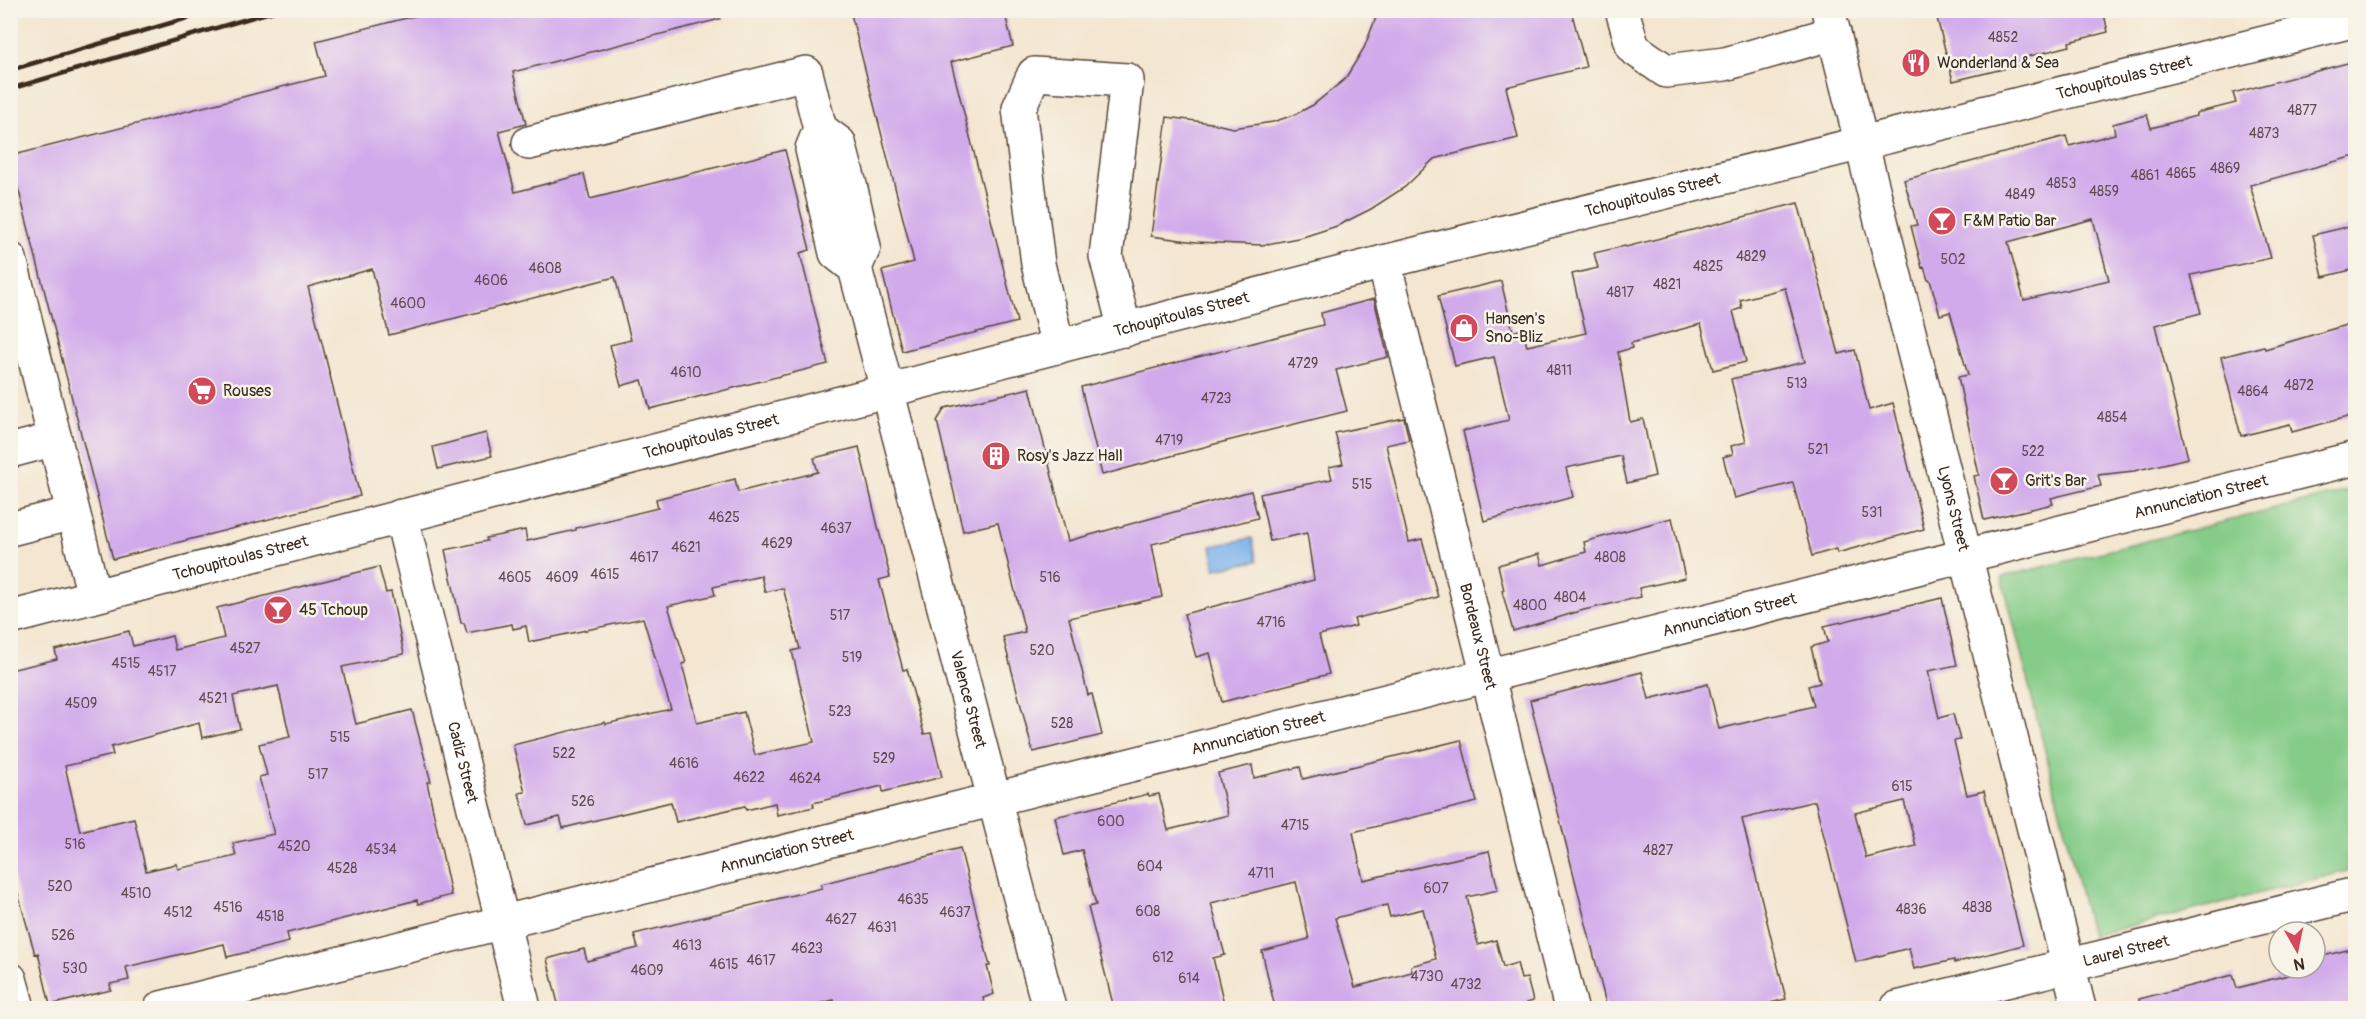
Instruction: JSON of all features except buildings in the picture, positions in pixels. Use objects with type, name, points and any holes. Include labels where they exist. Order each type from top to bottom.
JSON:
[{"type":"street","points":[[1622,10],[1633,48],[1666,72],[1725,64],[1831,22]]},
{"type":"street","name":"Tchoupitoulas Street","points":[[10,618],[1384,262],[2355,20]]},
{"type":"street","name":"Lyons Street","points":[[1831,22],[2079,1008]]},
{"type":"street","name":"Valence Street","points":[[529,143],[806,73],[820,129],[839,143],[864,247],[855,268],[1048,1008]]},
{"type":"street","points":[[1058,347],[1038,264],[1019,108],[1034,74],[1127,80],[1107,256],[1125,330]]},
{"type":"street","name":"Bordeaux Street","points":[[1384,262],[1571,1008]]},
{"type":"street","points":[[13,280],[23,364],[55,439],[94,596]]},
{"type":"street","points":[[10,451],[55,439]]},
{"type":"street","name":"Annunciation Street","points":[[161,1008],[2355,458]]},
{"type":"street","points":[[10,529],[73,513]]},
{"type":"street","name":"Cadiz Street","points":[[401,516],[524,1008]]},
{"type":"street","name":"Laurel Street","points":[[1897,1008],[2355,894]]},
{"type":"street","points":[[10,979],[18,1008]]},
{"type":"green space","points":[[2355,489],[2355,869],[2091,936],[2002,577]]},
{"type":"water","points":[[1252,538],[1257,561],[1215,569],[1211,546]]},
{"type":"railway","points":[[10,70],[215,10]]},
{"type":"railway","points":[[10,89],[277,10]]},
{"type":"place","name":"Wonderland & Sea","points":[[1916,63]]},
{"type":"place","name":"F&M Patio Bar","points":[[1942,221]]},
{"type":"place","name":"Hansen's Sno-Bliz","points":[[1464,328]]},
{"type":"place","name":"Rouses","points":[[202,391]]},
{"type":"place","name":"Rosy's Jazz Hall","points":[[996,456]]},
{"type":"place","name":"Grit's Bar","points":[[2004,481]]},
{"type":"place","name":"45 Tchoup","points":[[278,610]]}]
